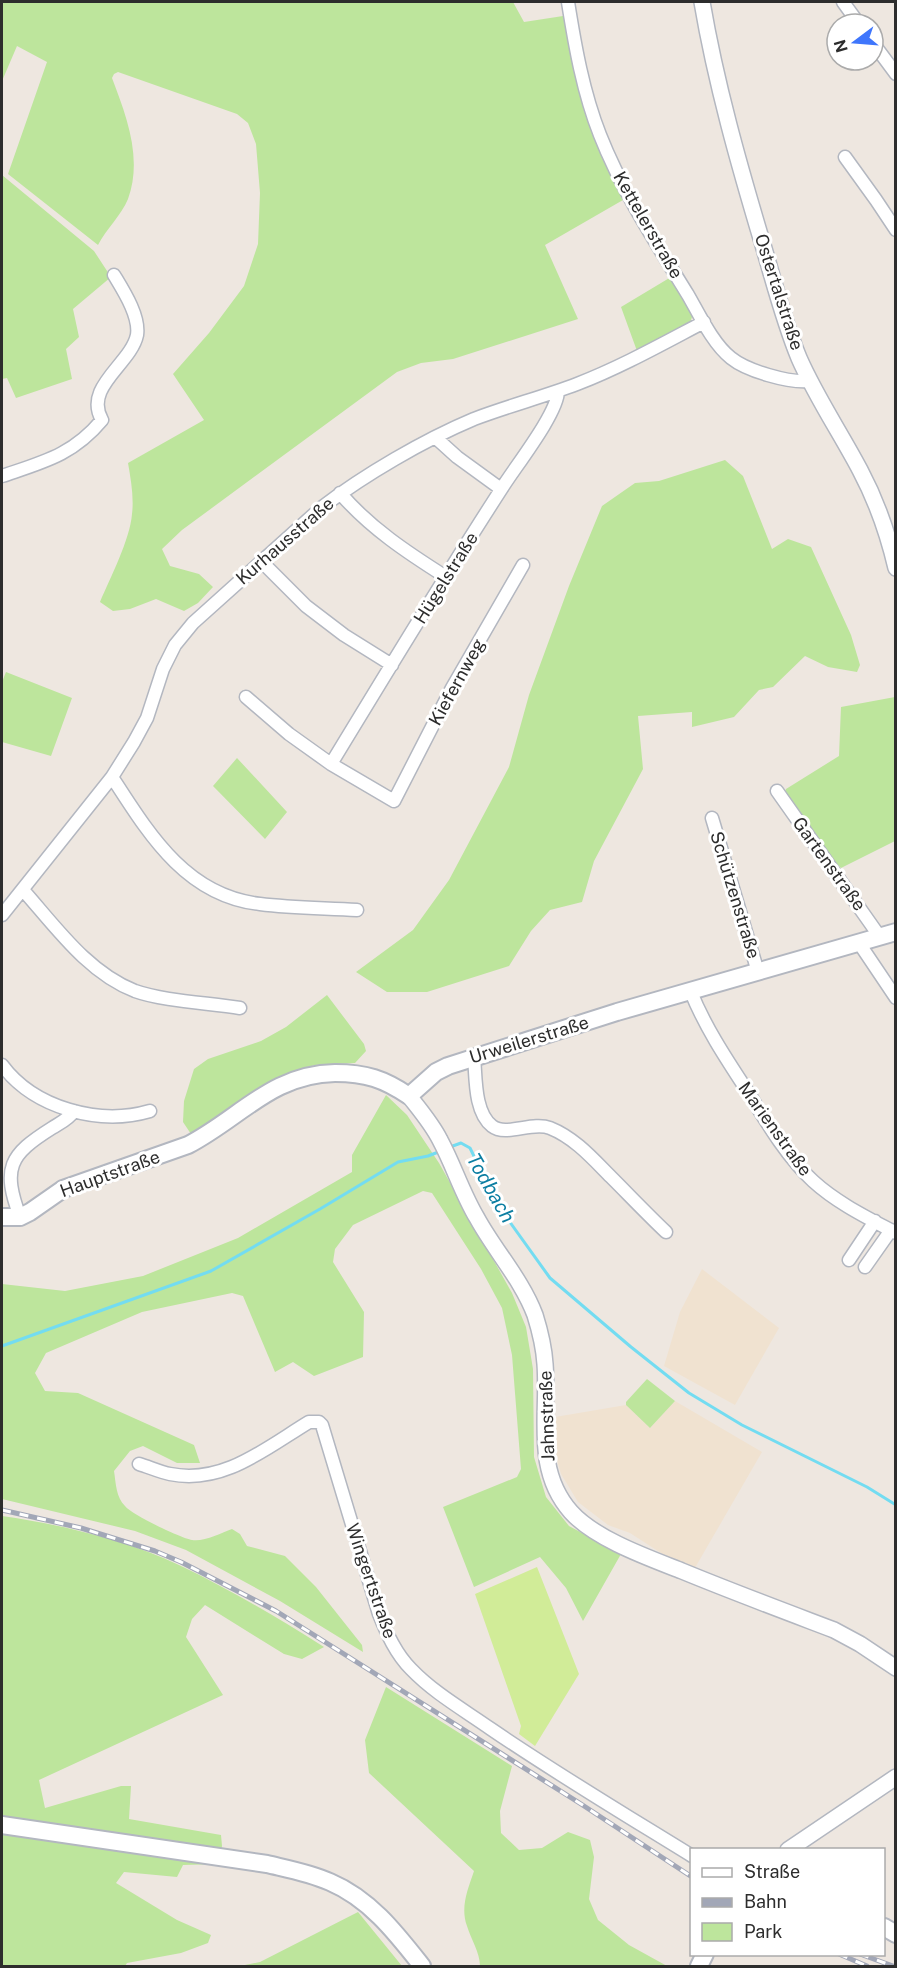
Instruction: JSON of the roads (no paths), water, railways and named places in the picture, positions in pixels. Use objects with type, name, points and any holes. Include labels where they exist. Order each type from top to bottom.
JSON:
[{"type":"main road","name":"Urweilerstraße","points":[[409,1096],[436,1072],[474,1057],[617,1012],[888,935]]},
{"type":"main road","name":"Hauptstraße","points":[[20,1217],[63,1189],[202,1138],[265,1094],[288,1082],[317,1074],[370,1075],[393,1085],[409,1096]]},
{"type":"main road","points":[[2,1217],[20,1217]]},
{"type":"main road","points":[[2,1825],[267,1864],[301,1872],[330,1882],[364,1902],[386,1922],[422,1966]]},
{"type":"street","name":"Kettelerstraße","points":[[568,2],[586,94],[599,134],[619,179],[704,322],[722,350],[742,365],[786,380],[809,381]]},
{"type":"street","name":"Ostertalstraße","points":[[702,2],[731,134],[798,354],[809,381],[872,495],[884,525],[896,568]]},
{"type":"street","points":[[885,59],[896,74]]},
{"type":"street","points":[[845,158],[896,230]]},
{"type":"street","points":[[2,476],[56,457],[88,436],[102,420],[98,413],[101,389],[132,348],[137,333],[133,311],[114,274]]},
{"type":"street","name":"Kurhausstraße","points":[[2,915],[112,777],[147,718],[163,669],[175,645],[193,623],[321,508],[340,493],[379,469],[436,438],[474,420],[558,391],[625,362],[704,322]]},
{"type":"street","name":"Hügelstraße","points":[[331,764],[501,489],[547,421],[558,397],[558,391]]},
{"type":"street","points":[[436,438],[457,457],[501,489]]},
{"type":"street","points":[[340,493],[360,514],[404,550],[446,577]]},
{"type":"street","points":[[261,561],[285,586],[325,621],[392,665]]},
{"type":"street","name":"Kiefernweg","points":[[331,764],[394,801],[452,688],[523,566]]},
{"type":"street","points":[[246,697],[289,734],[331,764]]},
{"type":"street","points":[[112,777],[151,837],[173,861],[199,882],[222,894],[259,904],[357,910]]},
{"type":"street","name":"Gartenstraße","points":[[777,791],[888,935]]},
{"type":"street","name":"Schützenstraße","points":[[712,818],[758,972]]},
{"type":"street","points":[[23,890],[92,964],[134,990],[150,995],[240,1008]]},
{"type":"street","points":[[859,943],[896,998]]},
{"type":"street","name":"Marienstraße","points":[[691,992],[725,1058],[795,1162],[813,1182],[835,1198],[893,1231]]},
{"type":"street","points":[[474,1057],[483,1116],[492,1126],[500,1130],[530,1126],[548,1127],[562,1134],[582,1148],[666,1232]]},
{"type":"street","points":[[2,1065],[26,1089],[44,1100],[74,1111],[122,1116],[150,1111]]},
{"type":"street","name":"Jahnstraße","points":[[409,1096],[429,1121],[441,1141],[466,1200],[516,1279],[534,1315],[542,1340],[545,1365],[545,1450],[550,1475],[571,1513],[588,1527],[646,1557],[834,1630],[861,1644],[896,1668]]},
{"type":"street","points":[[20,1217],[10,1184],[10,1170],[15,1157],[26,1145],[68,1118],[74,1111]]},
{"type":"street","points":[[849,1260],[874,1221]]},
{"type":"street","points":[[865,1267],[893,1231]]},
{"type":"street","name":"Wingertstraße","points":[[140,1464],[170,1474],[200,1476],[217,1474],[236,1467],[309,1422],[319,1422],[322,1425],[379,1614],[388,1636],[410,1668],[431,1688],[520,1749],[690,1855]]},
{"type":"street","points":[[791,1848],[896,1777]]},
{"type":"street","points":[[804,1848],[813,1831]]},
{"type":"waterway","name":"Todbach","points":[[450,1147],[461,1143],[470,1148],[499,1207],[550,1278],[631,1347],[689,1393],[742,1425],[867,1487],[896,1505]]},
{"type":"waterway","name":"Todbach","points":[[2,1346],[211,1271],[398,1162],[441,1151]]},
{"type":"railway","points":[[2,1510],[81,1528],[155,1551],[276,1611],[690,1876]]},
{"type":"railway","points":[[844,1956],[867,1966]]},
{"type":"railway","points":[[866,1956],[893,1966]]}]
